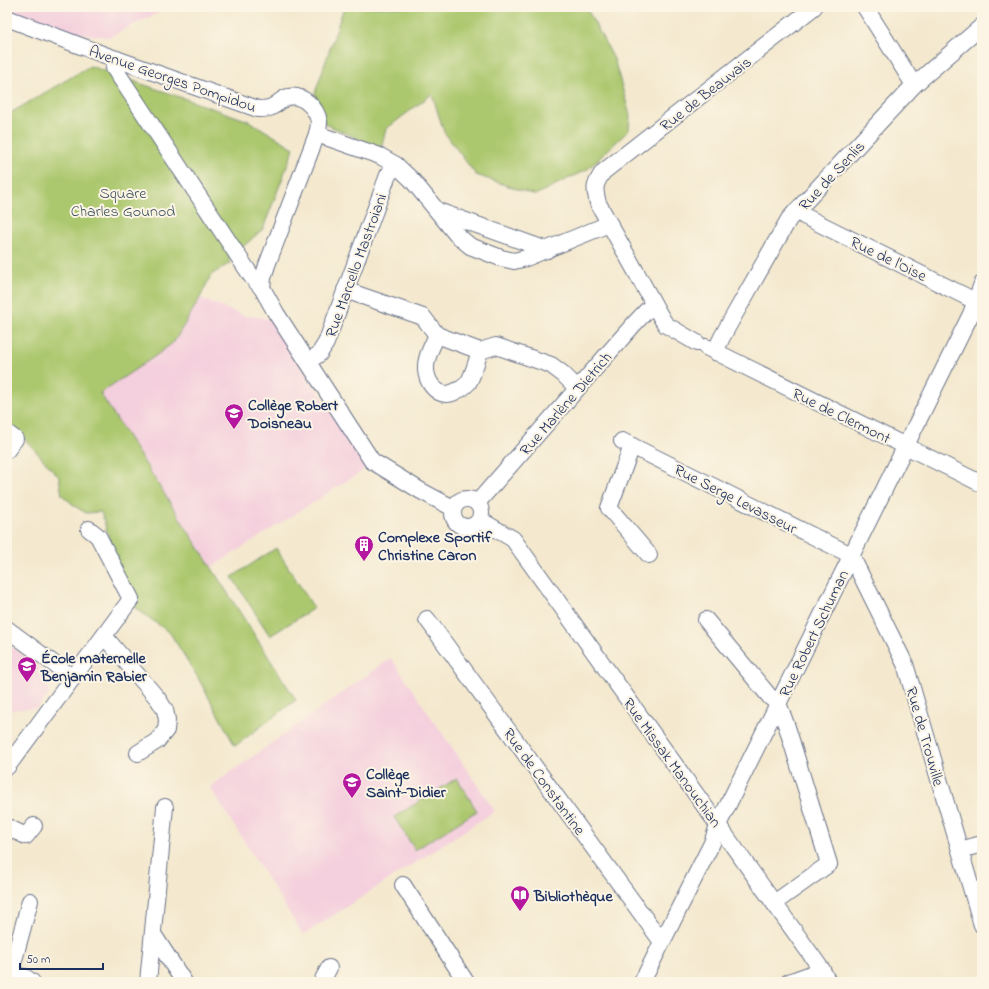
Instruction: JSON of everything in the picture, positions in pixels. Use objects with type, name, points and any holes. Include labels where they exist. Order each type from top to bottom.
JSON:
[{"type":"street","name":"Rue de Beauvais","points":[[597,180],[603,172],[814,7]]},
{"type":"street","points":[[865,7],[914,85]]},
{"type":"street","name":"Avenue Georges Pompidou","points":[[7,18],[258,110],[268,109],[275,106],[281,100],[289,97],[299,98],[309,103],[317,113],[319,123],[317,134],[267,265],[262,288]]},
{"type":"street","name":"Rue de Senlis","points":[[705,347],[728,325],[789,219],[914,85],[982,26]]},
{"type":"street","points":[[117,59],[114,68],[252,277],[262,288],[276,313],[372,461],[421,491],[453,508]]},
{"type":"street","points":[[317,134],[380,156],[396,165],[412,180],[456,234],[470,246],[501,258],[514,261],[526,258],[609,224]]},
{"type":"street","name":"Rue Marcello Mastroiani","points":[[308,362],[319,354],[326,343],[388,175],[396,165]]},
{"type":"street","name":"Rue de Clermont","points":[[597,180],[595,190],[598,203],[666,326],[705,347],[982,484]]},
{"type":"street","points":[[438,211],[547,250]]},
{"type":"street","name":"Rue de l'Oise","points":[[796,211],[979,304]]},
{"type":"street","name":"Rue Robert Schuman","points":[[642,982],[712,843],[718,825],[851,555],[971,314],[979,304],[982,284]]},
{"type":"street","points":[[345,290],[423,317],[437,335],[480,351],[496,346],[551,365],[578,388]]},
{"type":"street","name":"Rue Marlène Dietrich","points":[[477,503],[653,304]]},
{"type":"street","points":[[437,335],[426,363],[426,371],[432,388],[440,392],[447,394],[462,389],[468,383],[480,351]]},
{"type":"street","points":[[7,433],[15,440],[7,450]]},
{"type":"street","name":"Rue Serge Levasseur","points":[[649,555],[609,508],[627,443],[851,555]]},
{"type":"street","points":[[468,499],[477,503],[481,511],[481,516],[477,524],[468,528],[458,525],[455,522],[452,513],[453,508],[459,501],[468,499]]},
{"type":"street","name":"Rue Missak Manouchian","points":[[480,520],[513,539],[825,976]]},
{"type":"street","points":[[7,767],[131,599],[98,536],[89,528]]},
{"type":"street","name":"Rue de Trouville","points":[[851,555],[905,664],[982,925]]},
{"type":"street","name":"Rue de Constantine","points":[[427,619],[662,942]]},
{"type":"street","points":[[706,620],[770,697],[778,704],[787,727],[829,864],[774,903]]},
{"type":"street","points":[[7,629],[73,678]]},
{"type":"street","points":[[104,636],[166,710],[166,730],[157,741],[138,753]]},
{"type":"street","points":[[148,982],[165,807]]},
{"type":"street","points":[[7,827],[26,836],[34,826]]},
{"type":"street","points":[[960,850],[982,844]]},
{"type":"street","points":[[404,886],[466,982]]},
{"type":"street","points":[[30,900],[9,978],[25,977],[32,982]]},
{"type":"street","points":[[152,934],[184,982]]},
{"type":"street","points":[[789,982],[825,976]]},
{"type":"shaded area","points":[[7,7],[170,7],[109,37],[62,32],[7,12]]},
{"type":"shaded area","name":"Collège Robert Doisneau","points":[[200,298],[245,316],[260,317],[270,320],[272,319],[367,468],[212,567],[100,393],[154,357],[186,323]]},
{"type":"shaded area","name":"École maternelle Benjamin Rabier","points":[[7,644],[45,671],[49,694],[37,708],[10,710],[7,720]]},
{"type":"shaded area","name":"Collège Saint-Didier","points":[[391,658],[495,811],[303,935],[210,787]]},
{"type":"green space","points":[[344,7],[586,7],[614,59],[630,115],[629,130],[588,169],[535,195],[476,175],[444,132],[432,94],[386,129],[381,149],[325,124],[315,93]]},
{"type":"green space","name":"Square Charles Gounod","points":[[90,66],[249,121],[294,148],[263,229],[228,260],[230,263],[211,275],[200,298],[174,342],[100,393],[296,700],[235,746],[197,676],[170,633],[134,607],[116,560],[101,512],[86,513],[62,495],[59,477],[7,421],[7,115]]},
{"type":"green space","points":[[276,548],[314,608],[270,636],[232,577]]},
{"type":"green space","points":[[457,778],[477,811],[415,850],[394,817]]},
{"type":"place","name":"Collège Robert Doisneau","points":[[234,430]]},
{"type":"place","name":"Complexe Sportif Christine Caron","points":[[364,562]]},
{"type":"place","name":"École maternelle Benjamin Rabier","points":[[27,683]]},
{"type":"place","name":"Collège Saint-Didier","points":[[352,799]]},
{"type":"place","name":"Bibliothèque","points":[[520,912]]}]
